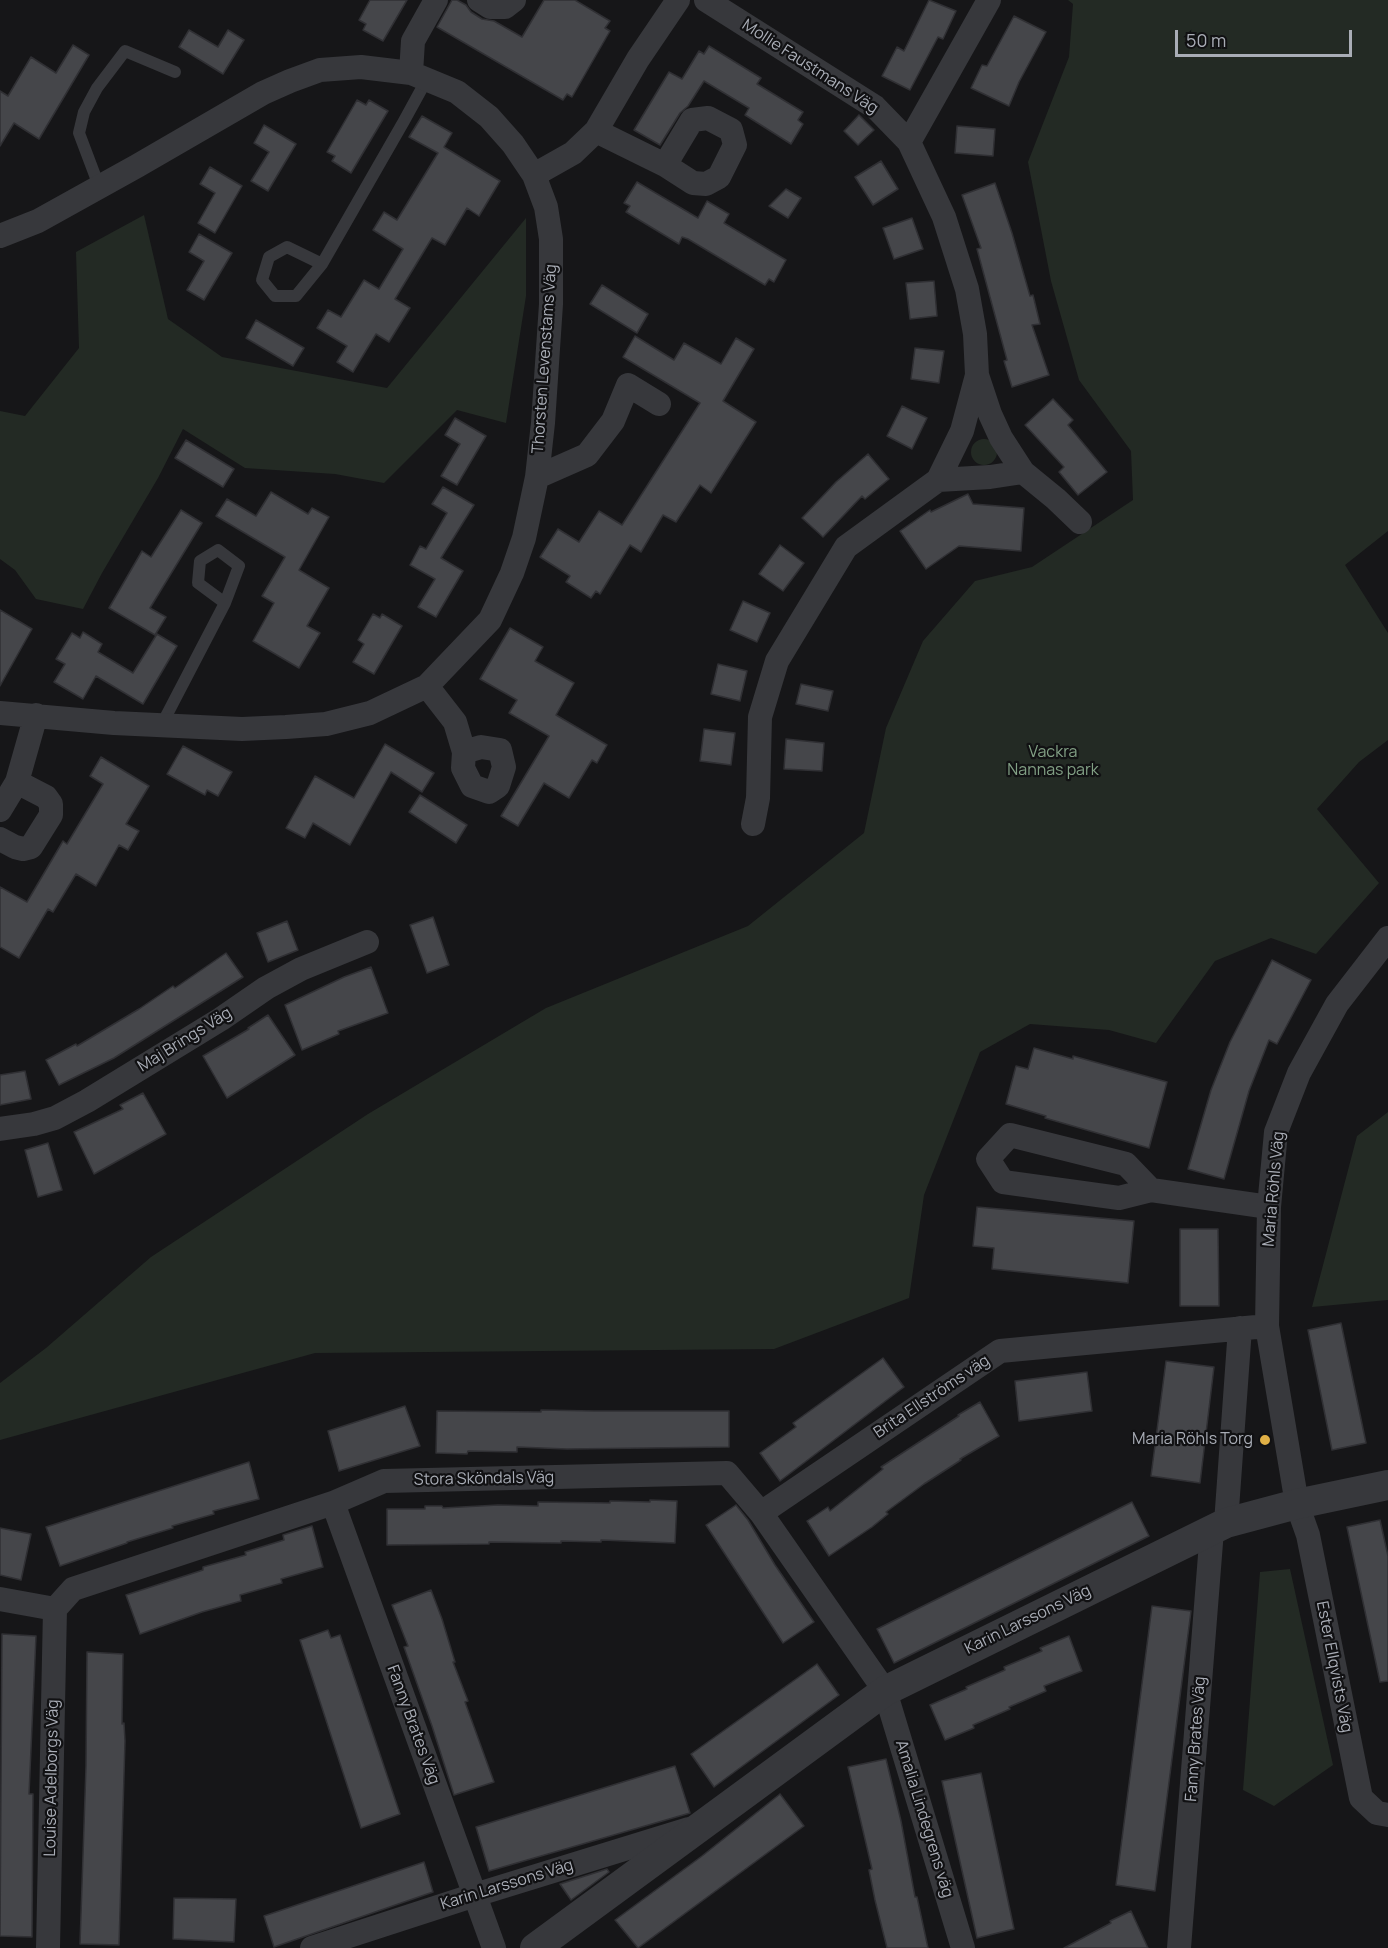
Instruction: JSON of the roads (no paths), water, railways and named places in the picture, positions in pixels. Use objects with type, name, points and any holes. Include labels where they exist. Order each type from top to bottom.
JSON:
[{"type":"street","points":[[419,76],[413,41],[436,0]]},
{"type":"street","points":[[479,0],[490,7],[505,7],[514,0]]},
{"type":"street","points":[[534,175],[573,153],[596,131],[638,59],[678,0]]},
{"type":"street","name":"Mollie Faustmans Väg","points":[[706,0],[875,107],[909,142],[944,217],[967,289],[975,334],[977,375],[990,414],[1001,438],[1023,472],[1080,522]]},
{"type":"street","points":[[909,142],[989,0]]},
{"type":"street","name":"Thorsten Levenstams Väg","points":[[0,236],[38,221],[263,93],[320,70],[361,67],[419,76],[457,92],[489,117],[513,144],[534,175],[546,207],[551,238],[551,304],[543,423],[537,477],[524,538],[512,573],[490,620],[427,686],[370,713],[326,724],[242,729],[114,723],[0,713]]},
{"type":"street","points":[[596,131],[665,165]]},
{"type":"street","name":"Mollie Faustmans Väg","points":[[753,824],[758,798],[760,717],[777,661],[846,547],[938,480],[962,431],[977,375]]},
{"type":"street","name":"Thorsten Levenstams Väg","points":[[537,477],[587,455],[613,421],[628,385],[659,404]]},
{"type":"street","points":[[938,480],[990,477],[1023,472]]},
{"type":"street","points":[[427,686],[455,722],[464,752]]},
{"type":"street","points":[[0,810],[17,782],[36,715]]},
{"type":"street","points":[[0,839],[23,849],[31,847],[51,815],[51,804],[46,797],[17,782]]},
{"type":"street","name":"Maria Röhls Väg","points":[[1267,1326],[1269,1207],[1276,1132],[1299,1073],[1337,1004],[1388,938]]},
{"type":"street","name":"Maj Brings Väg","points":[[0,1129],[55,1118],[221,1019],[266,988],[301,969],[367,942]]},
{"type":"street","points":[[1151,1190],[1126,1164],[1010,1135],[988,1159],[1003,1182],[1119,1198],[1151,1190],[1269,1207]]},
{"type":"street","points":[[1267,1326],[1297,1504]]},
{"type":"street","name":"Brita Ellströms väg","points":[[761,1513],[1000,1352],[1267,1326]]},
{"type":"street","points":[[1219,1526],[1240,1328]]},
{"type":"street","name":"Stora Sköndals Väg","points":[[55,1609],[73,1589],[333,1503],[384,1481],[727,1473],[761,1513],[885,1690]]},
{"type":"street","name":"Karin Larssons Väg","points":[[535,1948],[885,1690],[1219,1526],[1297,1504],[1388,1485]]},
{"type":"street","name":"Fanny Brates Väg","points":[[333,1503],[494,1948]]},
{"type":"street","name":"Ester Ellqvists Väg","points":[[1297,1504],[1308,1535],[1361,1798],[1377,1813],[1388,1815]]},
{"type":"street","name":"Fanny Brates Väg","points":[[1179,1948],[1219,1526]]},
{"type":"street","points":[[0,1599],[55,1609]]},
{"type":"street","name":"Louise Adelborgs Väg","points":[[48,1948],[55,1609]]},
{"type":"street","name":"Amalia Lindegrens väg","points":[[885,1690],[963,1948]]},
{"type":"street","name":"Karin Larssons Väg","points":[[312,1948],[703,1825]]},
{"type":"lane","points":[[99,186],[79,133],[84,112],[98,88],[125,51],[175,72]]},
{"type":"lane","points":[[322,264],[287,247],[269,257],[262,280],[275,296],[296,296],[322,264],[419,76]]},
{"type":"lane","points":[[162,724],[225,603]]},
{"type":"place","name":"Maria Röhls Torg","points":[[1265,1440]]},
{"type":"park label","name":"Vackra Nannas park","points":[[1053,762]]}]
